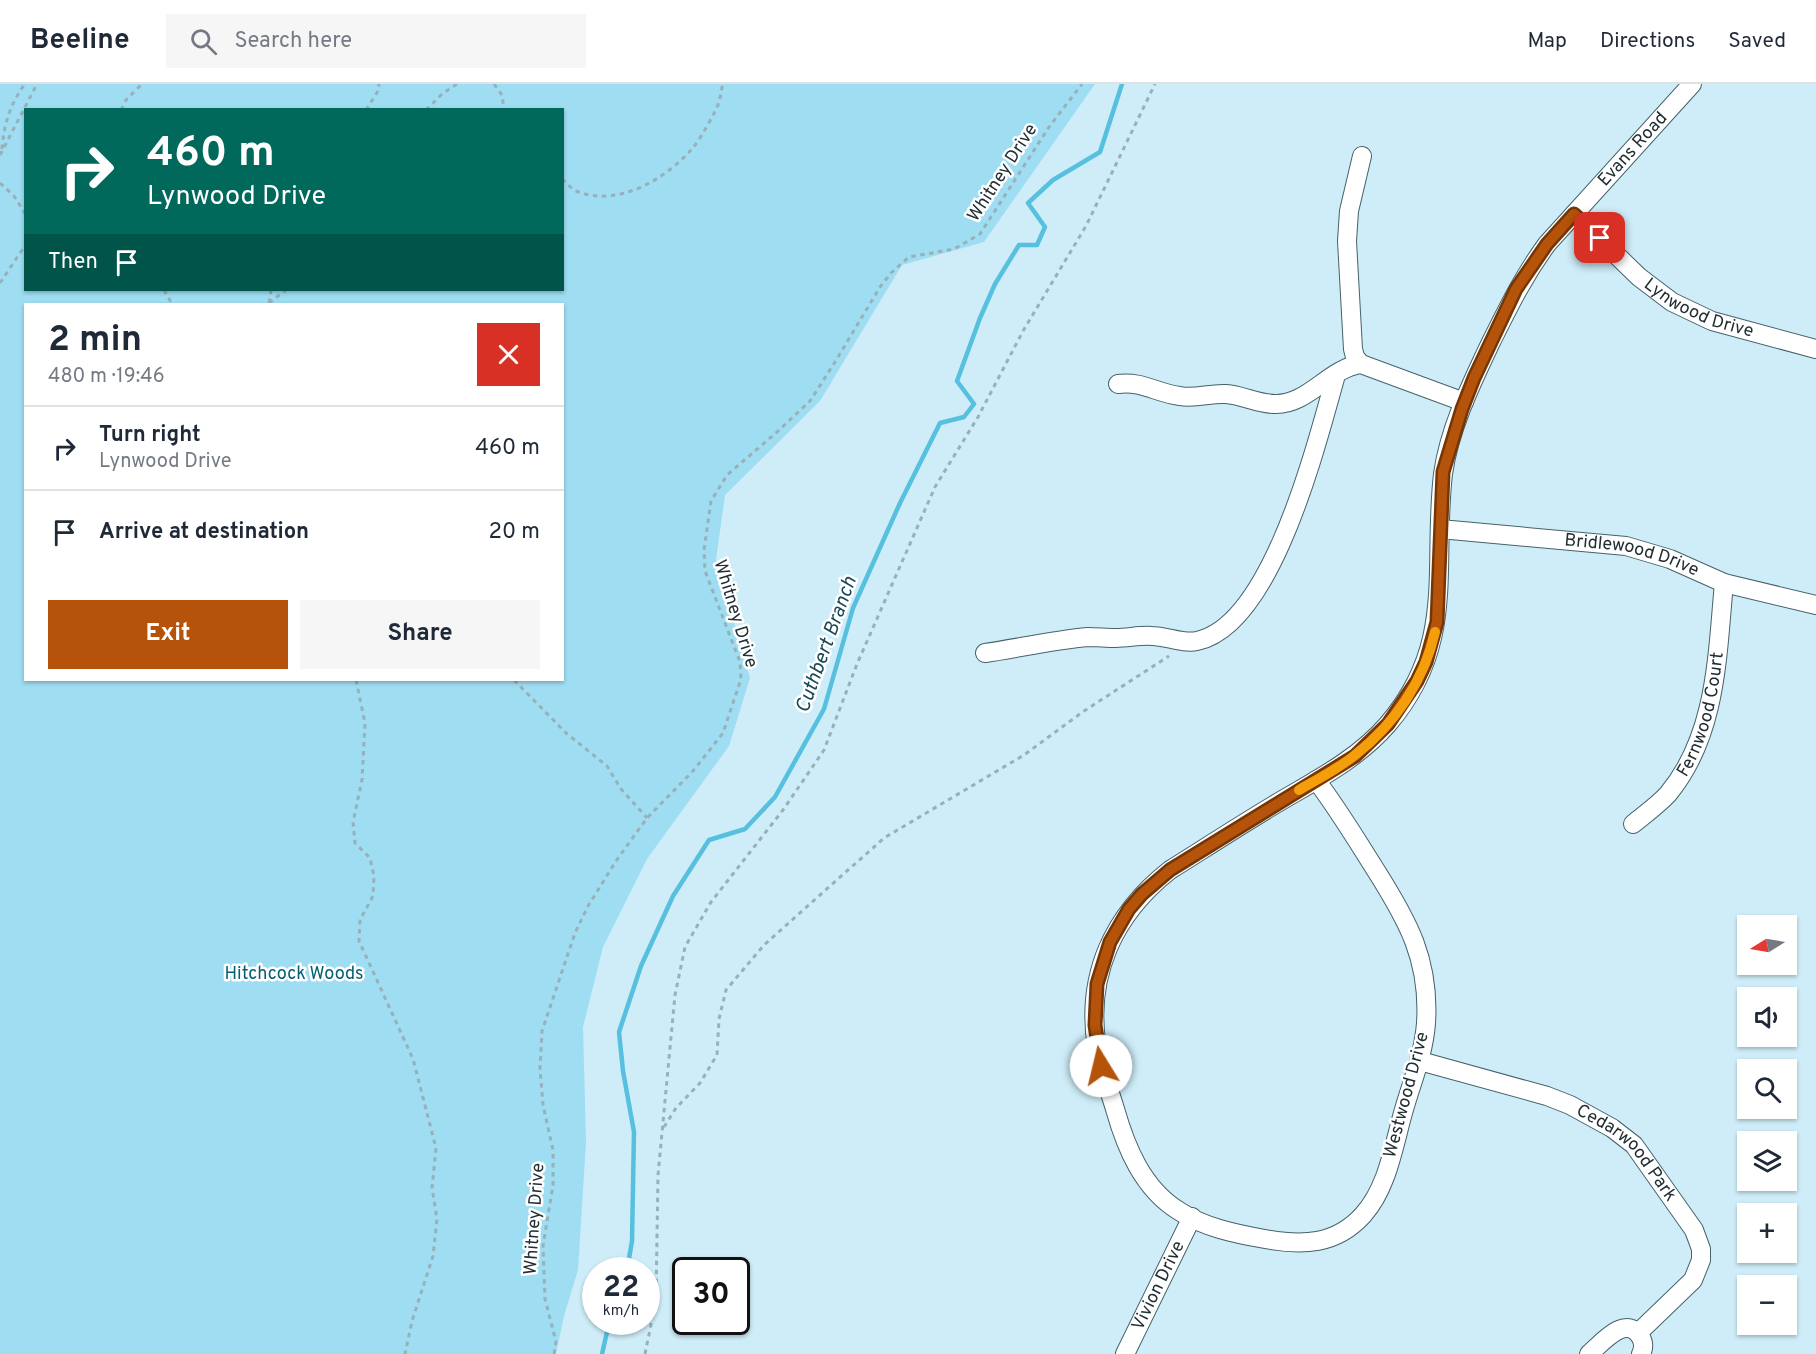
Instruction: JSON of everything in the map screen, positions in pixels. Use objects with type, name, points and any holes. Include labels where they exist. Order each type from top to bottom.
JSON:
[{"type":"street","name":"Evans Road","points":[[1192,1217],[1179,1212],[1156,1192],[1135,1162],[1120,1128],[1101,1066],[1096,1035],[1095,1004],[1103,959],[1110,942],[1129,909],[1155,881],[1355,756],[1402,706],[1417,681],[1429,652],[1437,622],[1443,472],[1464,402],[1516,289],[1547,244],[1692,84]]},
{"type":"street","points":[[1362,156],[1349,212],[1347,241],[1355,357],[1361,364],[1464,402]]},
{"type":"street","name":"Lynwood Drive","points":[[1574,214],[1639,277],[1672,302],[1712,321],[1816,349]]},
{"type":"street","points":[[1118,384],[1132,382],[1180,396],[1232,395],[1276,405],[1298,399],[1347,368],[1361,364]]},
{"type":"street","points":[[985,653],[1089,637],[1153,636],[1194,642],[1208,638],[1232,622],[1253,596],[1294,514],[1336,375]]},
{"type":"street","name":"Bridlewood Drive","points":[[1440,529],[1626,546],[1670,559],[1724,583],[1816,605]]},
{"type":"street","name":"Fernwood Court","points":[[1633,824],[1667,795],[1684,772],[1702,737],[1709,712],[1724,583]]},
{"type":"street","name":"Westwood Drive","points":[[1192,1217],[1215,1227],[1248,1236],[1297,1244],[1326,1239],[1352,1226],[1372,1204],[1389,1165],[1419,1061],[1426,1022],[1425,994],[1416,945],[1406,918],[1392,894],[1344,817],[1316,780]]},
{"type":"street","name":"Cedarwood Park","points":[[1419,1061],[1547,1096],[1612,1128],[1634,1145],[1694,1230],[1701,1249],[1698,1271],[1690,1284],[1638,1333]]},
{"type":"street","name":"Vivion Drive","points":[[1125,1354],[1192,1217]]},
{"type":"street","points":[[1590,1354],[1618,1329],[1626,1328],[1633,1329],[1643,1341],[1641,1354]]},
{"type":"path","points":[[1,153],[7,115],[17,94],[25,84]]},
{"type":"path","points":[[24,108],[37,84]]},
{"type":"path","points":[[122,108],[126,100],[142,84]]},
{"type":"path","points":[[367,108],[378,91],[379,84]]},
{"type":"path","points":[[428,108],[442,94],[457,84]]},
{"type":"path","points":[[494,84],[502,95],[504,108]]},
{"type":"path","points":[[564,182],[574,191],[596,196],[619,196],[634,191],[665,172],[692,149],[719,103],[723,84]]},
{"type":"path","name":"Whitney Drive","points":[[554,1354],[556,1342],[544,1299],[543,1246],[553,1185],[552,1150],[543,1105],[540,1069],[542,1031],[575,933],[588,906],[646,818],[693,771],[723,733],[741,679],[740,662],[705,571],[704,550],[711,501],[727,475],[810,401],[880,287],[891,273],[909,257],[954,249],[980,234],[1049,127],[1082,84]]},
{"type":"path","points":[[645,1354],[656,1300],[658,1175],[675,994],[685,947],[711,902],[783,810],[824,750],[857,664],[935,487],[978,417],[1023,331],[1086,226],[1155,84]]},
{"type":"path","points":[[1,153],[24,109]]},
{"type":"path","points":[[0,183],[14,196],[24,212]]},
{"type":"path","points":[[0,283],[24,247]]},
{"type":"path","points":[[270,303],[285,291]]},
{"type":"path","points":[[663,1128],[676,1108],[700,1083],[717,1055],[719,1019],[726,990],[772,937],[884,838],[1024,754],[1160,661],[1194,642]]},
{"type":"path","points":[[356,681],[365,723],[362,780],[353,822],[356,843],[370,858],[374,876],[373,896],[360,920],[359,941],[413,1059],[436,1148],[432,1188],[437,1220],[434,1256],[412,1321],[405,1354]]},
{"type":"path","points":[[515,681],[566,733],[607,766],[621,789],[646,818]]},
{"type":"green space","name":"Hitchcock Woods","points":[[0,84],[1095,84],[984,242],[902,265],[820,401],[725,495],[716,560],[750,678],[729,746],[647,859],[603,947],[583,1027],[586,1142],[578,1270],[564,1316],[556,1354],[0,1354]]},
{"type":"waterway","name":"Cuthbert Branch","points":[[629,1257],[632,1241],[634,1132],[623,1071],[619,1032],[641,966],[673,896],[709,840],[745,829],[775,797],[824,709],[853,608],[900,503],[940,423],[964,417],[974,404],[957,381],[980,318],[995,284],[1019,245],[1037,245],[1045,227],[1028,203],[1053,180],[1100,152],[1122,84]]},
{"type":"waterway","name":"Cuthbert Branch","points":[[602,1354],[606,1335]]},
{"type":"slow traffic","points":[[1299,790],[1355,756],[1388,724],[1417,681],[1426,662],[1435,632]]},
{"type":"route","points":[[1101,1066],[1095,1025],[1097,984],[1110,942],[1129,909],[1155,881],[1170,870],[1355,756],[1388,724],[1402,706],[1426,662],[1437,622],[1443,472],[1474,378],[1516,289],[1547,244],[1574,214],[1600,238]]}]
